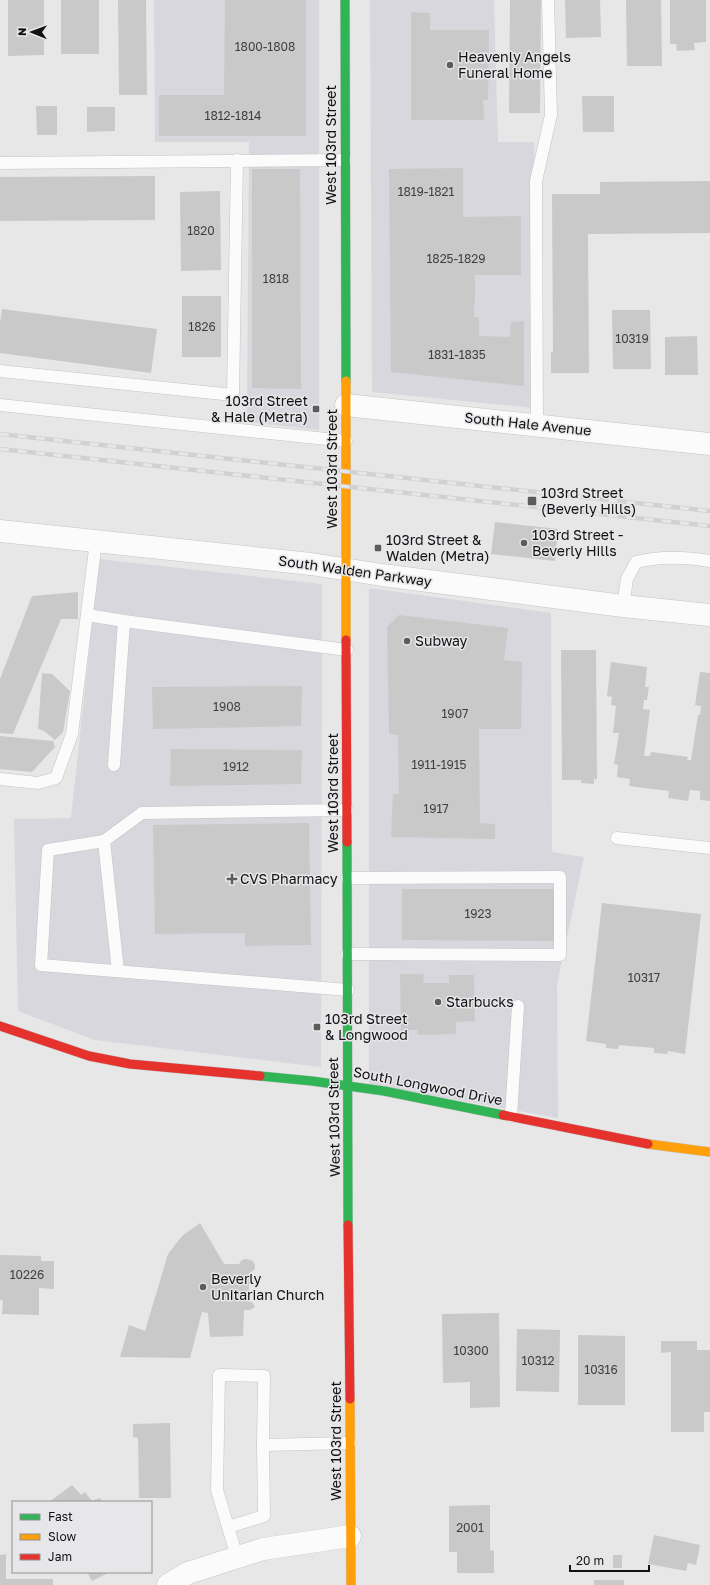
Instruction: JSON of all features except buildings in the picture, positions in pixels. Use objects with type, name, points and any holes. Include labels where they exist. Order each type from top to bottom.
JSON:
[{"type":"main road","name":"West 103rd Street","points":[[345,0],[347,954],[351,1585]]},
{"type":"main road","name":"South Longwood Drive","points":[[0,1026],[89,1056],[130,1064],[348,1085],[660,1146],[710,1152]]},
{"type":"street","name":"South Hale Avenue","points":[[346,405],[710,444]]},
{"type":"street","name":"South Walden Parkway","points":[[0,531],[346,569],[623,606],[710,615]]},
{"type":"street","points":[[168,1585],[188,1573],[263,1549],[350,1536]]},
{"type":"lane","points":[[537,425],[536,181],[550,115],[548,0]]},
{"type":"lane","points":[[0,371],[233,395],[237,160]]},
{"type":"lane","points":[[0,162],[345,160]]},
{"type":"lane","points":[[0,405],[346,441]]},
{"type":"lane","points":[[0,779],[38,783],[56,778],[72,734],[96,541]]},
{"type":"lane","points":[[623,606],[627,579],[636,562],[651,558],[677,557],[710,561]]},
{"type":"lane","points":[[87,614],[124,621],[347,650]]},
{"type":"lane","points":[[114,765],[124,621]]},
{"type":"lane","points":[[347,810],[142,813],[104,841],[48,850],[41,965],[348,990]]},
{"type":"lane","points":[[618,838],[710,848]]},
{"type":"lane","points":[[104,841],[118,971]]},
{"type":"lane","points":[[347,878],[560,877],[560,955],[347,954]]},
{"type":"lane","points":[[511,1116],[518,1006]]},
{"type":"lane","points":[[228,1527],[264,1516],[264,1376],[219,1375],[217,1490],[228,1527],[237,1557]]},
{"type":"lane","points":[[263,1445],[350,1443]]},
{"type":"shaded area","points":[[154,0],[319,0],[319,430],[247,422],[249,142],[155,142]]},
{"type":"shaded area","points":[[370,0],[494,0],[498,142],[534,142],[534,408],[372,392]]},
{"type":"shaded area","points":[[99,559],[322,584],[321,1067],[95,1040],[18,1011],[14,819],[71,818]]},
{"type":"shaded area","points":[[369,588],[551,613],[552,852],[584,857],[557,984],[558,1118],[369,1084]]},
{"type":"railway","points":[[0,434],[710,511]]},
{"type":"railway","points":[[0,449],[710,526]]},
{"type":"traffic: fast","points":[[345,0],[346,381]]},
{"type":"traffic: fast","points":[[347,842],[348,1225]]},
{"type":"traffic: fast","points":[[260,1076],[312,1081],[384,1091],[503,1115]]},
{"type":"traffic: slow","points":[[346,381],[346,640]]},
{"type":"traffic: slow","points":[[648,1144],[710,1152]]},
{"type":"traffic: slow","points":[[350,1399],[351,1585]]},
{"type":"traffic: jam","points":[[346,640],[347,842]]},
{"type":"traffic: jam","points":[[0,1026],[89,1056],[130,1064],[260,1076]]},
{"type":"traffic: jam","points":[[503,1115],[648,1144]]},
{"type":"traffic: jam","points":[[348,1225],[350,1399]]},
{"type":"place","name":"Heavenly Angels Funeral Home","points":[[450,65]]},
{"type":"place","name":"103rd Street & Hale (Metra)","points":[[316,409]]},
{"type":"place","name":"103rd Street (Beverly Hills)","points":[[532,501]]},
{"type":"place","name":"103rd Street - Beverly Hills","points":[[524,543]]},
{"type":"place","name":"103rd Street & Walden (Metra)","points":[[378,548]]},
{"type":"place","name":"Subway","points":[[407,641]]},
{"type":"place","name":"CVS Pharmacy","points":[[232,879]]},
{"type":"place","name":"Starbucks","points":[[438,1002]]},
{"type":"place","name":"103rd Street & Longwood","points":[[317,1027]]},
{"type":"place","name":"Beverly Unitarian Church","points":[[203,1287]]}]
